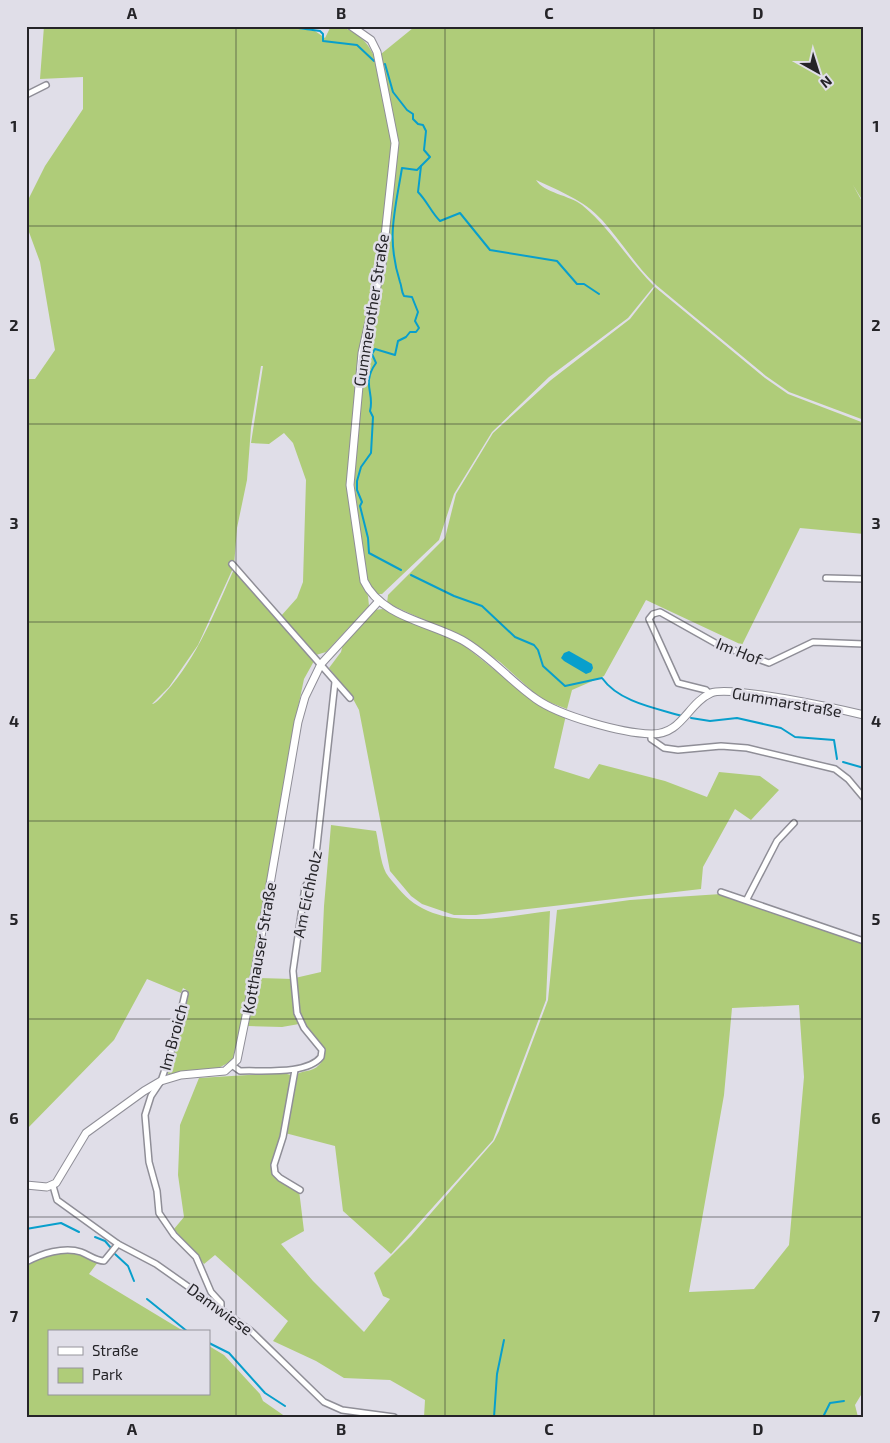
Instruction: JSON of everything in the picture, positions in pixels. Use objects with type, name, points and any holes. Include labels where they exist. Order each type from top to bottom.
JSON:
[{"type":"street","name":"Gummerother Straße","points":[[351,26],[371,40],[377,52],[395,143],[382,264],[362,353],[350,485],[364,581],[370,594],[378,602]]},
{"type":"street","points":[[26,95],[46,85]]},
{"type":"street","points":[[232,564],[350,698]]},
{"type":"street","points":[[826,578],[864,579]]},
{"type":"street","name":"Kotthauser Straße","points":[[233,1066],[239,1054],[298,722],[305,697],[322,664],[378,602]]},
{"type":"street","name":"Gummarstraße","points":[[378,602],[462,640],[536,699],[592,722],[651,734],[664,733],[674,729],[710,694],[718,690],[746,692],[864,715]]},
{"type":"street","name":"Im Hof","points":[[649,619],[653,614],[660,612],[717,644],[769,663],[813,642],[864,644]]},
{"type":"street","name":"Gummarstraße","points":[[649,619],[678,683],[706,690],[710,694]]},
{"type":"street","name":"Am Eichholz","points":[[233,1066],[240,1071],[295,1070],[313,1065],[321,1057],[322,1050],[304,1028],[297,1013],[293,971],[305,887],[314,873],[335,682]]},
{"type":"street","points":[[651,734],[651,739],[664,748],[678,750],[721,746],[747,748],[834,769],[848,779],[864,798]]},
{"type":"street","points":[[747,899],[777,841],[794,822]]},
{"type":"street","points":[[722,892],[747,899],[864,941]]},
{"type":"street","name":"Im Broich","points":[[185,994],[172,1050],[161,1081],[151,1096],[145,1115],[148,1162],[157,1191],[159,1213],[174,1235],[196,1257],[211,1292],[222,1303],[221,1310]]},
{"type":"street","points":[[26,1185],[53,1186],[60,1179],[86,1133],[126,1102],[161,1081],[181,1075],[216,1073],[233,1066]]},
{"type":"street","points":[[295,1070],[283,1137],[274,1165],[275,1173],[280,1178],[300,1190]]},
{"type":"street","name":"Damwiese","points":[[53,1186],[58,1200],[118,1244],[156,1264],[259,1338],[324,1402],[342,1410],[394,1417]]},
{"type":"street","points":[[26,1262],[40,1254],[59,1251],[79,1252],[104,1261],[118,1244]]},
{"type":"green space","points":[[44,26],[277,26],[315,31],[325,38],[331,26],[350,30],[366,42],[373,54],[381,54],[413,28],[411,26],[864,26],[864,203],[853,185],[864,205],[864,420],[789,392],[766,376],[656,285],[595,213],[571,197],[536,180],[545,188],[582,205],[610,234],[654,286],[628,318],[549,377],[492,432],[454,494],[439,540],[382,594],[375,594],[367,581],[354,483],[364,367],[347,485],[361,581],[368,596],[369,606],[326,652],[316,655],[281,616],[297,598],[303,582],[306,480],[293,443],[284,433],[269,444],[251,443],[263,366],[261,366],[251,428],[247,480],[237,528],[234,566],[198,645],[169,687],[152,704],[158,700],[177,679],[187,664],[196,649],[213,617],[235,567],[314,661],[304,679],[295,722],[236,1055],[223,1066],[215,1069],[198,1073],[171,1075],[167,1073],[166,1066],[175,1050],[188,991],[183,988],[181,993],[147,979],[114,1040],[26,1130],[26,379],[35,379],[55,350],[40,262],[26,224],[26,204],[45,166],[83,109],[83,77],[40,79]]},
{"type":"green space","points":[[655,287],[765,378],[788,394],[864,423],[864,534],[800,528],[742,645],[646,600],[604,676],[572,690],[567,709],[541,699],[500,662],[464,638],[387,603],[388,595],[445,538],[456,494],[493,433],[551,380],[630,319]]},
{"type":"green space","points":[[383,609],[461,643],[536,703],[566,715],[554,768],[589,779],[599,764],[665,781],[707,797],[719,772],[760,776],[779,790],[751,820],[735,809],[703,867],[701,889],[476,915],[454,915],[422,904],[411,896],[390,871],[359,710],[352,697],[329,668],[341,652],[343,644],[374,610]]},
{"type":"green space","points":[[331,825],[376,831],[382,863],[387,875],[413,902],[430,912],[449,917],[469,919],[550,911],[546,1000],[493,1140],[391,1254],[343,1211],[335,1146],[285,1133],[295,1076],[316,1067],[323,1059],[324,1052],[321,1045],[299,1013],[295,978],[321,972]]},
{"type":"green space","points":[[721,894],[864,944],[864,1390],[855,1405],[858,1417],[424,1417],[425,1400],[390,1380],[344,1378],[316,1361],[273,1341],[288,1321],[215,1255],[204,1264],[174,1229],[184,1217],[178,1175],[180,1125],[199,1078],[283,1073],[291,1075],[287,1113],[274,1174],[299,1190],[304,1231],[281,1244],[313,1281],[364,1332],[390,1299],[383,1296],[374,1273],[411,1236],[494,1141],[499,1131],[548,1000],[557,910],[630,900]],"holes":[[[799,1005],[804,1077],[789,1245],[754,1289],[689,1292],[724,1095],[732,1008]]]},
{"type":"green space","points":[[259,978],[293,979],[294,1012],[299,1024],[282,1027],[248,1026]]},
{"type":"green space","points":[[59,1254],[78,1254],[98,1262],[89,1274],[182,1330],[48,1330],[48,1396],[210,1396],[210,1347],[224,1355],[260,1394],[263,1401],[286,1417],[26,1417],[26,1266],[41,1257]]},
{"type":"water","points":[[569,651],[592,664],[591,672],[586,674],[564,661],[561,658],[564,653]]},
{"type":"waterway","points":[[284,26],[320,31],[323,34],[323,41],[357,45],[374,61]]},
{"type":"waterway","points":[[385,64],[393,92],[407,110],[413,114],[413,119],[418,124],[423,125],[426,131],[424,150],[430,157],[417,170],[402,168],[393,225],[393,252],[403,294],[404,296],[412,297],[418,312],[415,321],[419,328],[416,332],[410,332],[406,337],[398,341],[395,355],[375,349],[372,354],[376,363],[369,377],[370,411],[373,417],[371,453],[361,467],[357,481],[369,553],[401,570]]},
{"type":"waterway","points":[[421,166],[418,192],[440,221],[460,213],[490,250],[557,261],[577,284],[584,284],[599,294]]},
{"type":"waterway","points":[[411,575],[454,596],[482,606],[515,637],[534,645],[538,650],[543,666],[565,686],[602,678],[618,693],[638,703],[682,716]]},
{"type":"waterway","points":[[691,718],[710,721],[737,718],[781,728],[795,737],[834,740],[837,759]]},
{"type":"waterway","points":[[843,762],[864,768]]},
{"type":"waterway","points":[[26,1229],[61,1223],[79,1232]]},
{"type":"waterway","points":[[95,1237],[105,1241],[111,1248]]},
{"type":"waterway","points":[[115,1254],[128,1266],[134,1281]]},
{"type":"waterway","points":[[147,1299],[186,1330]]},
{"type":"waterway","points":[[494,1417],[497,1374],[504,1340]]},
{"type":"waterway","points":[[210,1344],[229,1353],[265,1393],[285,1406]]},
{"type":"waterway","points":[[823,1417],[830,1403],[844,1401]]}]
